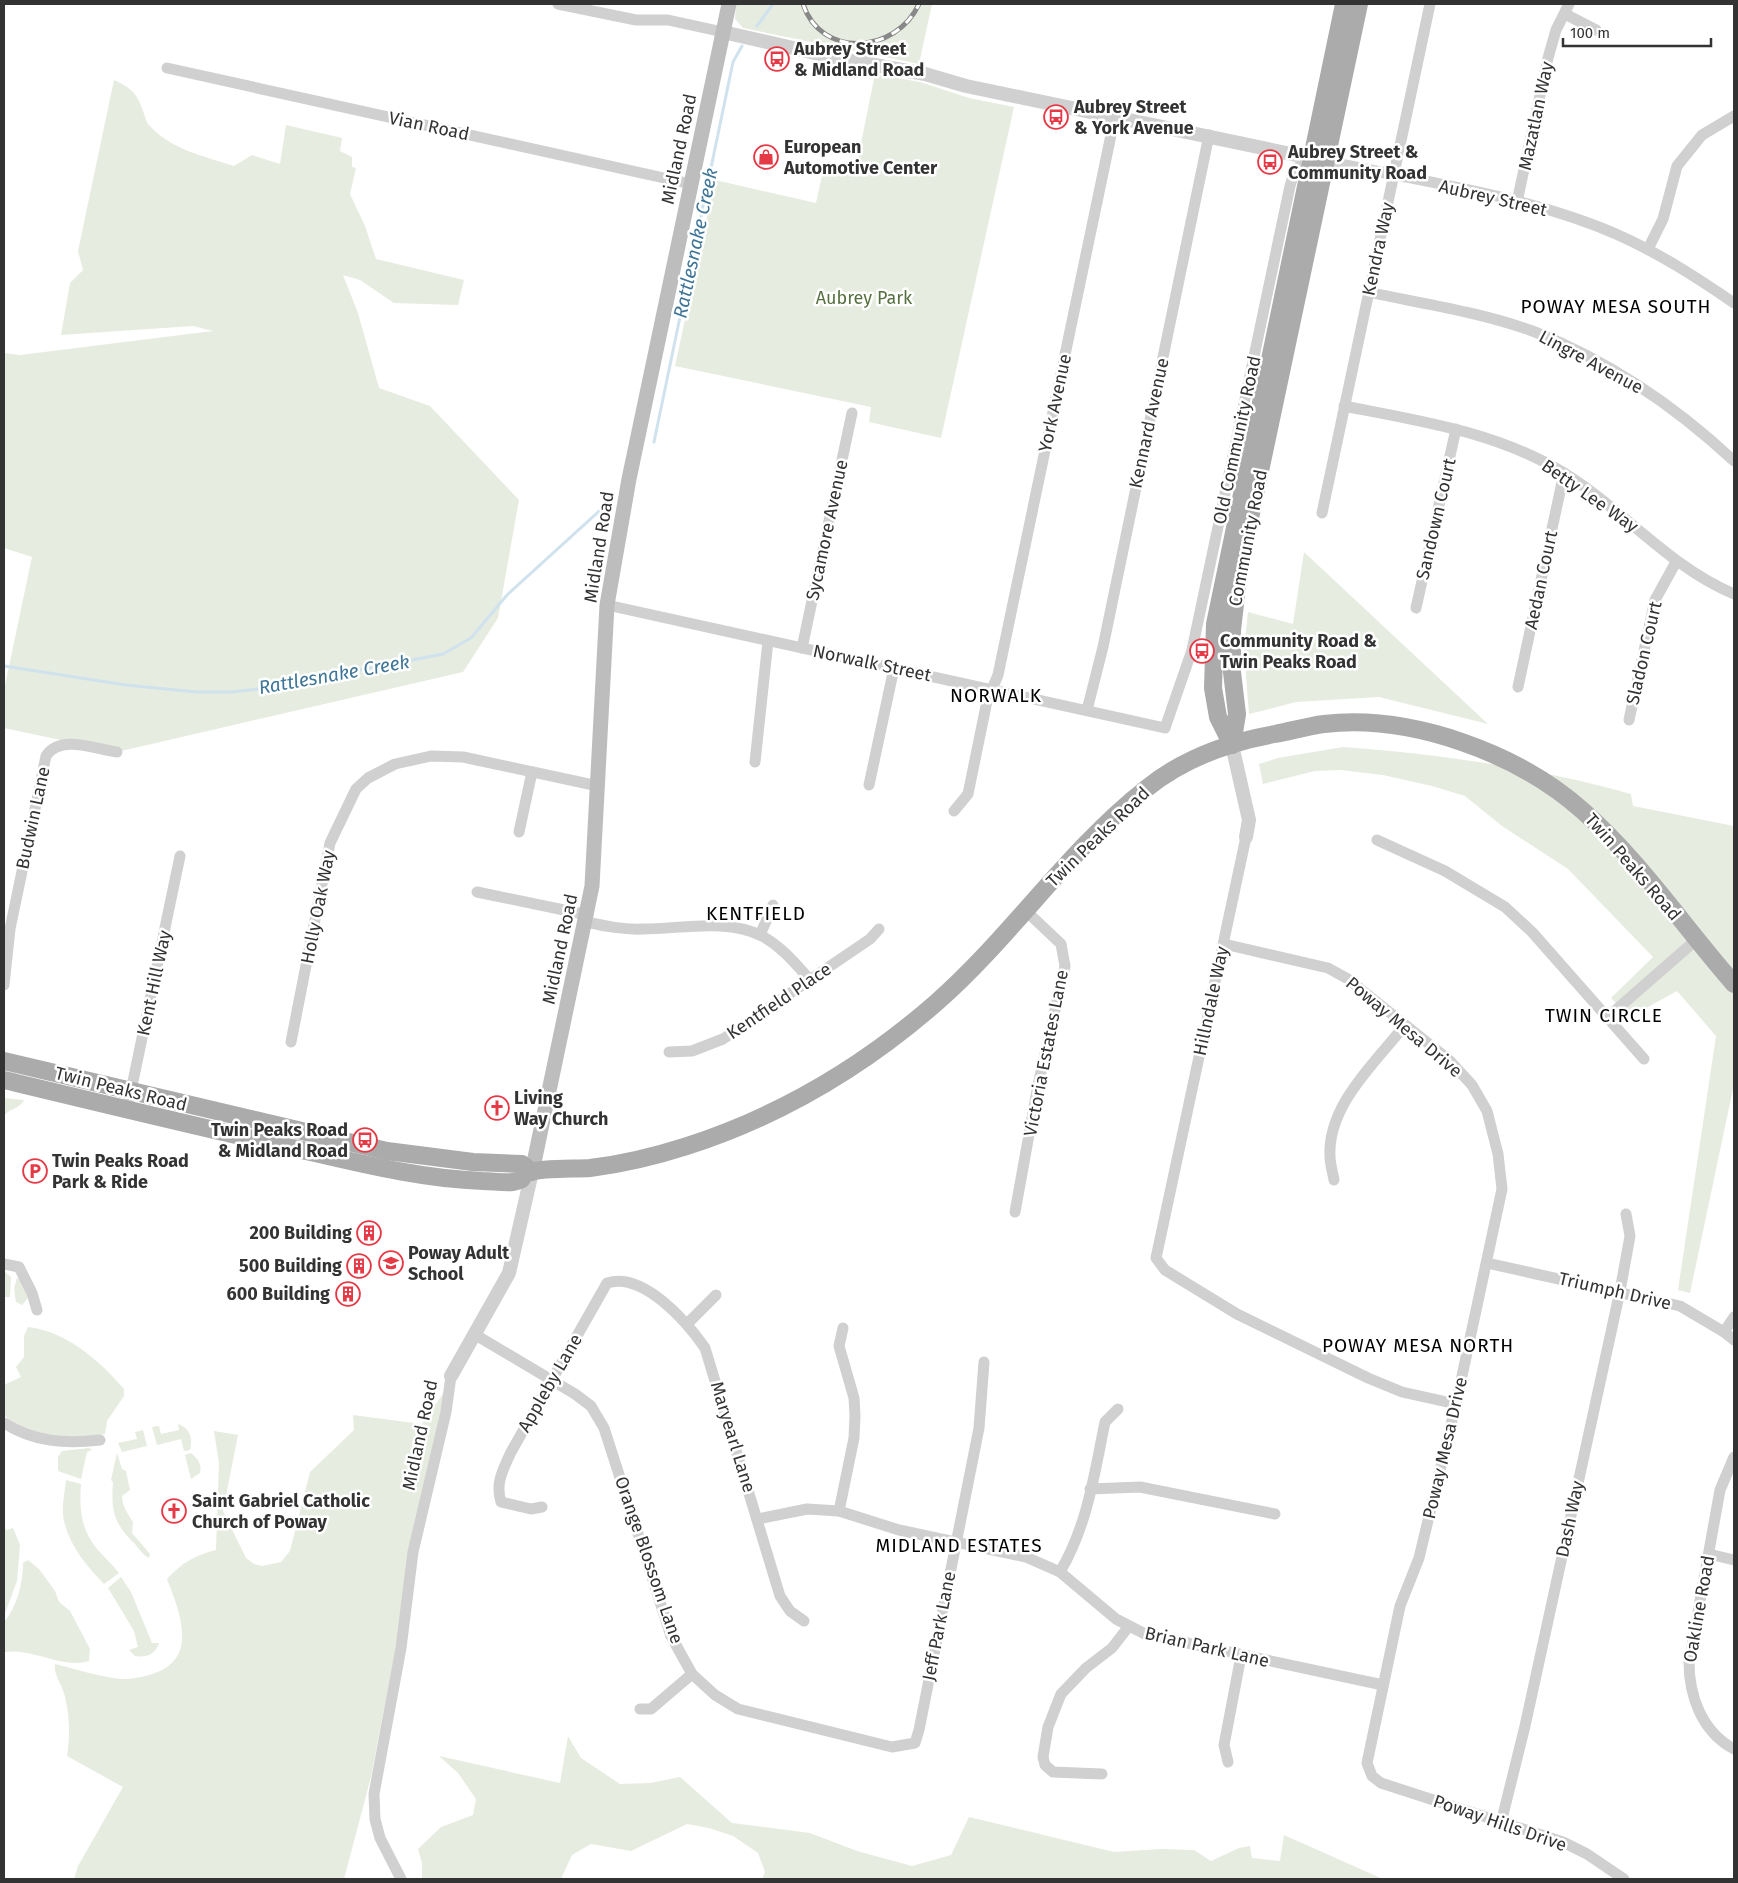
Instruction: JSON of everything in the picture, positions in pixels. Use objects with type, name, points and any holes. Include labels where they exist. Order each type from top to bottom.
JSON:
[{"type":"main road","name":"Midland Road","points":[[532,1172],[587,919],[593,880],[607,605],[629,479],[728,4]]},
{"type":"main road","name":"Community Road","points":[[1232,745],[1237,714],[1232,672],[1232,630],[1239,570],[1319,160],[1344,4]]},
{"type":"main road","name":"Community Road","points":[[1319,160],[1359,4]]},
{"type":"main road","name":"Twin Peaks Road","points":[[4,1080],[127,1110],[411,1174],[453,1179],[515,1182],[532,1172],[611,1166],[651,1157],[725,1132],[770,1114],[814,1090],[878,1050],[938,1001],[971,969],[1102,828],[1149,786],[1174,770],[1232,745],[1252,738],[1326,724],[1362,724],[1417,730],[1488,752],[1545,781],[1581,809],[1618,844],[1734,984]]},
{"type":"main road","name":"Twin Peaks Road","points":[[4,1061],[387,1152],[473,1162],[522,1164],[532,1172]]},
{"type":"street","name":"Aubrey Street","points":[[558,4],[636,20],[668,20],[841,59],[925,74],[966,86],[1209,135],[1517,202],[1556,212],[1615,234],[1648,249],[1690,273],[1734,303]]},
{"type":"street","name":"Kendra Way","points":[[1322,513],[1430,4]]},
{"type":"street","points":[[1567,9],[1596,30]]},
{"type":"street","name":"Mazatlan Way","points":[[1517,202],[1548,58],[1556,30],[1567,9]]},
{"type":"street","name":"Vian Road","points":[[167,68],[691,184]]},
{"type":"street","name":"York Avenue","points":[[954,811],[968,794],[988,701],[998,675],[1115,116]]},
{"type":"street","points":[[1648,249],[1663,219],[1677,166],[1702,135],[1734,116]]},
{"type":"street","name":"Kennard Avenue","points":[[1087,710],[1103,648],[1209,135]]},
{"type":"street","name":"Old Community Road","points":[[1165,728],[1192,650],[1290,186],[1296,169],[1319,160]]},
{"type":"street","name":"Lingre Avenue","points":[[1368,292],[1490,319],[1535,332],[1614,370],[1664,402],[1701,430],[1734,461]]},
{"type":"street","name":"Betty Lee Way","points":[[1344,406],[1456,429],[1486,437],[1518,450],[1564,474],[1613,507],[1676,562],[1734,594]]},
{"type":"street","name":"Sycamore Avenue","points":[[802,648],[852,413]]},
{"type":"street","name":"Sandown Court","points":[[1416,608],[1456,429]]},
{"type":"street","name":"Aedan Court","points":[[1518,687],[1564,474]]},
{"type":"street","name":"Sladon Court","points":[[1629,720],[1656,600],[1676,562]]},
{"type":"street","name":"Norwalk Street","points":[[607,605],[1165,728]]},
{"type":"street","points":[[755,762],[768,640]]},
{"type":"street","points":[[869,785],[894,668]]},
{"type":"street","name":"Budwin Lane","points":[[4,985],[10,930],[46,756],[51,749],[61,744],[116,752]]},
{"type":"street","name":"Hillndale Way","points":[[1232,745],[1249,820],[1156,1258],[1165,1270],[1237,1314],[1368,1378],[1402,1392],[1456,1404]]},
{"type":"street","name":"Holly Oak Way","points":[[291,1042],[330,843],[356,789],[368,778],[395,764],[430,756],[463,757],[598,786]]},
{"type":"street","points":[[519,832],[532,772]]},
{"type":"street","points":[[1377,840],[1445,870],[1504,907],[1532,932],[1644,1059]]},
{"type":"street","name":"Kent Hill Way","points":[[127,1110],[180,856]]},
{"type":"street","points":[[477,892],[627,929],[714,926],[734,928],[760,935],[790,956],[810,980]]},
{"type":"street","points":[[760,935],[773,905]]},
{"type":"street","name":"Victoria Estates Lane","points":[[1015,1212],[1038,1085],[1065,966],[1061,944],[1025,910]]},
{"type":"street","name":"Kentfield Place","points":[[669,1052],[692,1051],[723,1039],[870,939],[879,929]]},
{"type":"street","points":[[1608,1017],[1696,940]]},
{"type":"street","name":"Poway Mesa Drive","points":[[1224,944],[1328,968],[1348,979],[1450,1060],[1472,1085],[1487,1111],[1498,1154],[1502,1189],[1456,1404],[1419,1558],[1400,1606],[1367,1763],[1372,1776]]},
{"type":"street","points":[[1334,1180],[1330,1156],[1335,1126],[1346,1099],[1406,1025]]},
{"type":"street","name":"Midland Road","points":[[401,1879],[380,1838],[375,1818],[374,1794],[383,1755],[401,1648],[413,1552],[446,1412],[451,1376],[509,1273],[532,1172]]},
{"type":"street","name":"Dash Way","points":[[1502,1823],[1620,1291],[1630,1236],[1626,1214]]},
{"type":"street","name":"Triumph Drive","points":[[1487,1263],[1620,1291],[1680,1306],[1734,1340]]},
{"type":"street","points":[[4,1264],[19,1267],[32,1293],[37,1310]]},
{"type":"street","name":"Appleby Lane","points":[[542,1507],[532,1509],[501,1502],[498,1491],[500,1478],[511,1452],[607,1283],[618,1279],[624,1281]]},
{"type":"street","name":"Maryearl Lane","points":[[624,1281],[641,1288],[657,1298],[688,1323],[705,1348],[780,1596],[790,1611],[804,1621]]},
{"type":"street","points":[[688,1323],[716,1295]]},
{"type":"street","points":[[1724,1332],[1734,1317]]},
{"type":"street","points":[[840,1511],[854,1438],[856,1416],[854,1398],[840,1346],[843,1328]]},
{"type":"street","name":"Orange Blossom Lane","points":[[474,1334],[575,1394],[591,1406],[604,1428],[671,1636],[692,1674],[715,1695],[738,1709],[758,1716],[892,1748],[915,1743]]},
{"type":"street","name":"Jeff Park Lane","points":[[915,1743],[979,1428],[984,1362]]},
{"type":"street","points":[[1060,1572],[1074,1548],[1083,1526],[1106,1422],[1118,1410]]},
{"type":"street","points":[[4,1423],[24,1434],[43,1440],[68,1442],[100,1440]]},
{"type":"street","name":"Oakline Road","points":[[1734,1457],[1720,1490],[1689,1662],[1689,1682],[1698,1712],[1717,1736],[1734,1749]]},
{"type":"street","points":[[1090,1489],[1140,1487],[1275,1514]]},
{"type":"street","name":"Brian Park Lane","points":[[758,1520],[807,1509],[840,1511],[899,1530],[1026,1557],[1060,1572],[1116,1619],[1145,1634],[1383,1685]]},
{"type":"street","points":[[1709,1554],[1734,1560]]},
{"type":"street","points":[[1102,1774],[1053,1772],[1045,1765],[1043,1757],[1048,1727],[1061,1694],[1086,1668],[1112,1648],[1129,1626]]},
{"type":"street","points":[[1228,1762],[1224,1745],[1242,1656]]},
{"type":"street","points":[[640,1709],[652,1709],[692,1674]]},
{"type":"street","name":"Poway Hills Drive","points":[[1372,1776],[1381,1783],[1563,1842],[1587,1854],[1624,1879]]},
{"type":"green space","points":[[736,4],[932,4],[919,64],[743,28],[735,19]]},
{"type":"green space","name":"Aubrey Park","points":[[875,74],[920,82],[969,98],[1014,107],[941,438],[869,422],[871,407],[675,366],[715,180],[816,203],[825,162],[856,168]]},
{"type":"green space","points":[[114,80],[125,85],[133,92],[139,100],[148,124],[167,141],[188,151],[234,166],[252,155],[280,164],[286,125],[342,138],[340,151],[352,157],[352,167],[356,168],[350,194],[365,226],[376,259],[464,280],[458,305],[394,303],[360,280],[343,275],[358,313],[379,388],[430,406],[519,500],[498,618],[463,672],[117,752],[4,728],[4,690],[32,557],[4,548],[4,353],[20,355],[213,331],[193,326],[61,335],[70,283],[83,270],[78,251]]},
{"type":"green space","points":[[1304,552],[1488,724],[1379,697],[1296,702],[1249,714],[1244,650],[1248,612],[1293,624]]},
{"type":"green space","points":[[1343,747],[1488,763],[1560,777],[1631,794],[1633,806],[1734,826],[1734,1084],[1690,1293],[1678,1290],[1716,1036],[1677,991],[1630,1017],[1611,998],[1653,957],[1568,869],[1502,826],[1465,796],[1432,786],[1383,775],[1340,770],[1315,771],[1263,784],[1259,764],[1278,758]]},
{"type":"green space","points":[[4,1098],[24,1100],[4,1117]]},
{"type":"green space","points":[[4,1271],[11,1277],[10,1297],[4,1297]]},
{"type":"green space","points":[[17,1278],[21,1280],[28,1298],[22,1305],[16,1302],[14,1288]]},
{"type":"green space","points":[[28,1327],[56,1334],[69,1341],[93,1358],[124,1389],[124,1396],[107,1421],[105,1434],[79,1437],[52,1436],[27,1429],[4,1415],[4,1385],[21,1377],[16,1367],[24,1357],[24,1336]]},
{"type":"green space","points":[[445,1391],[371,1777],[344,1879],[74,1879],[78,1866],[123,1787],[67,1756],[69,1719],[64,1693],[55,1672],[55,1664],[101,1676],[127,1679],[150,1675],[166,1668],[176,1658],[181,1646],[182,1632],[174,1598],[167,1579],[189,1560],[216,1550],[219,1463],[214,1431],[238,1435],[223,1511],[246,1558],[254,1564],[262,1566],[281,1562],[290,1551],[310,1472],[354,1430],[353,1415],[422,1424]]},
{"type":"green space","points":[[178,1424],[190,1434],[190,1450],[184,1451],[181,1439],[157,1445],[152,1427],[159,1426],[161,1434],[179,1430]]},
{"type":"green space","points":[[143,1430],[147,1446],[122,1452],[118,1443],[137,1439],[135,1432]]},
{"type":"green space","points":[[89,1448],[92,1450],[87,1452],[81,1479],[58,1471],[58,1457],[62,1451]]},
{"type":"green space","points":[[117,1453],[122,1469],[126,1471],[130,1490],[122,1496],[124,1507],[133,1522],[132,1533],[150,1554],[149,1558],[143,1554],[122,1529],[115,1516],[112,1501],[113,1482],[111,1480]]},
{"type":"green space","points":[[191,1453],[199,1462],[200,1473],[191,1479],[185,1455]]},
{"type":"green space","points":[[66,1480],[81,1484],[80,1502],[87,1534],[97,1549],[119,1573],[104,1584],[84,1561],[68,1535],[63,1515]]},
{"type":"green space","points":[[4,1528],[7,1530],[13,1528],[20,1545],[17,1581],[4,1616]]},
{"type":"green space","points":[[28,1560],[39,1569],[55,1591],[59,1602],[70,1611],[90,1649],[89,1661],[72,1663],[29,1653],[4,1652],[4,1622],[16,1602],[22,1579],[23,1563]]},
{"type":"green space","points":[[121,1577],[131,1592],[152,1643],[159,1643],[156,1650],[147,1656],[135,1656],[129,1650],[138,1647],[134,1631],[108,1588]]},
{"type":"green space","points":[[568,1736],[581,1758],[620,1784],[650,1783],[680,1777],[732,1823],[810,1833],[857,1851],[912,1866],[951,1855],[969,1817],[1114,1852],[1161,1849],[1194,1850],[1211,1861],[1239,1848],[1250,1846],[1252,1858],[1280,1861],[1284,1835],[1383,1879],[762,1879],[765,1872],[758,1853],[733,1836],[709,1828],[687,1824],[631,1851],[591,1844],[572,1855],[561,1879],[422,1879],[422,1863],[418,1849],[441,1827],[473,1815],[476,1799],[458,1773],[439,1756],[560,1783]]},
{"type":"waterway","name":"Rattlesnake Creek","points":[[757,26],[773,4]]},
{"type":"waterway","name":"Rattlesnake Creek","points":[[654,442],[733,62],[742,46]]},
{"type":"waterway","name":"Rattlesnake Creek","points":[[4,666],[126,685],[196,692],[232,692],[268,688],[443,654],[471,638],[507,595],[607,504]]},
{"type":"railway","points":[[803,4],[812,22],[825,34],[842,41],[859,43],[877,40],[894,33],[908,21],[919,4]]},
{"type":"place","name":"Aubrey Street & Midland Road","points":[[777,59]]},
{"type":"place","name":"Aubrey Street & York Avenue","points":[[1056,117]]},
{"type":"place","name":"European Automotive Center","points":[[766,157]]},
{"type":"place","name":"Aubrey Street & Community Road","points":[[1270,162]]},
{"type":"place","name":"Community Road & Twin Peaks Road","points":[[1202,651]]},
{"type":"place","name":"Living Way Church","points":[[497,1108]]},
{"type":"place","name":"Twin Peaks Road & Midland Road","points":[[365,1140]]},
{"type":"place","name":"Twin Peaks Road Park & Ride","points":[[35,1171]]},
{"type":"place","name":"200 Building","points":[[369,1233]]},
{"type":"place","name":"Poway Adult School","points":[[391,1263]]},
{"type":"place","name":"500 Building","points":[[359,1266]]},
{"type":"place","name":"600 Building","points":[[348,1294]]},
{"type":"place","name":"Saint Gabriel Catholic Church of Poway","points":[[174,1511]]},
{"type":"district","name":"POWAY MESA SOUTH","points":[[1616,306]]},
{"type":"district","name":"NORWALK","points":[[996,695]]},
{"type":"district","name":"KENTFIELD","points":[[756,913]]},
{"type":"district","name":"TWIN CIRCLE","points":[[1604,1015]]},
{"type":"district","name":"POWAY MESA NORTH","points":[[1418,1345]]},
{"type":"district","name":"MIDLAND ESTATES","points":[[959,1545]]}]
